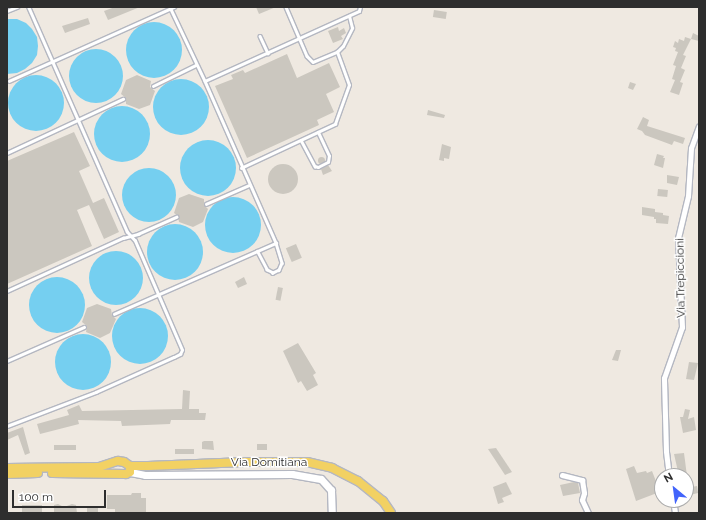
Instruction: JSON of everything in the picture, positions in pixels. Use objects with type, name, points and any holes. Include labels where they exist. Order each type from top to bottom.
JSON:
[{"type":"main road","name":"Via Domitiana","points":[[7,468],[99,466],[118,461],[124,462],[130,469]]},
{"type":"main road","name":"Via Domitiana","points":[[7,474],[126,474],[130,469],[307,462],[332,468],[358,481],[383,501],[390,513]]},
{"type":"street","name":"Via Trepiccioni","points":[[668,468],[666,451],[664,378],[682,327],[678,238],[688,196],[691,148],[699,126]]},
{"type":"street","points":[[130,469],[146,475],[292,474],[321,479],[331,490],[332,513]]},
{"type":"street","points":[[562,475],[582,480],[584,493],[582,500],[588,513]]},
{"type":"lane","points":[[7,11],[17,7]]},
{"type":"lane","points":[[7,426],[96,392],[180,354],[181,346],[134,241],[130,236],[28,7]]},
{"type":"lane","points":[[9,81],[171,7],[196,65],[205,81],[241,168],[276,243],[282,263],[276,273],[267,270],[257,251]]},
{"type":"lane","points":[[286,7],[299,39],[313,62],[337,52],[347,40],[352,28],[349,16]]},
{"type":"lane","points":[[205,81],[349,16],[359,11],[360,7]]},
{"type":"lane","points":[[260,36],[268,53]]},
{"type":"lane","points":[[241,168],[335,124],[349,85],[337,52]]},
{"type":"lane","points":[[153,86],[196,65]]},
{"type":"lane","points":[[7,153],[123,99]]},
{"type":"lane","points":[[301,140],[315,166],[318,167],[328,162],[329,156],[318,132]]},
{"type":"lane","points":[[206,204],[249,185]]},
{"type":"lane","points":[[7,291],[176,217]]},
{"type":"lane","points":[[114,314],[276,243]]},
{"type":"lane","points":[[7,361],[84,327]]},
{"type":"water","points":[[7,19],[17,19],[26,23],[37,37],[38,46],[37,55],[32,63],[17,73],[7,74]]},
{"type":"water","points":[[154,22],[169,27],[177,35],[182,50],[177,65],[169,73],[154,78],[139,73],[131,65],[126,50],[131,35],[139,27]]},
{"type":"water","points":[[91,49],[101,49],[111,53],[119,61],[123,71],[123,81],[119,91],[111,99],[101,103],[91,103],[81,99],[73,91],[69,81],[69,71],[73,61],[81,53]]},
{"type":"water","points":[[36,75],[51,80],[59,88],[64,103],[59,118],[51,126],[36,131],[21,126],[13,118],[8,103],[13,88],[21,80]]},
{"type":"water","points":[[181,79],[196,84],[204,92],[209,107],[204,122],[196,130],[181,135],[166,130],[158,122],[153,107],[158,92],[166,84]]},
{"type":"water","points":[[122,106],[137,111],[145,119],[150,134],[145,149],[137,157],[122,162],[107,157],[99,149],[94,134],[99,119],[107,111]]},
{"type":"water","points":[[208,140],[223,145],[231,153],[236,168],[231,183],[223,191],[208,196],[193,191],[185,183],[180,168],[185,153],[193,145]]},
{"type":"water","points":[[144,168],[154,168],[164,172],[172,180],[176,190],[176,200],[172,210],[164,218],[154,222],[144,222],[134,218],[126,210],[122,200],[122,190],[126,180],[134,172]]},
{"type":"water","points":[[233,197],[248,202],[256,210],[261,225],[256,240],[248,248],[233,253],[218,248],[210,240],[205,225],[210,210],[218,202]]},
{"type":"water","points":[[175,224],[190,229],[198,237],[203,252],[198,267],[190,275],[175,280],[160,275],[152,267],[147,252],[152,237],[160,229]]},
{"type":"water","points":[[111,251],[121,251],[131,255],[139,263],[143,273],[143,283],[139,293],[131,301],[121,305],[111,305],[101,301],[93,293],[89,283],[89,273],[93,263],[101,255]]},
{"type":"water","points":[[57,277],[72,282],[80,290],[85,305],[80,320],[72,328],[57,333],[42,328],[34,320],[29,305],[34,290],[42,282]]},
{"type":"water","points":[[140,308],[155,313],[163,321],[168,336],[163,351],[155,359],[140,364],[125,359],[117,351],[112,336],[117,321],[125,313]]},
{"type":"water","points":[[83,334],[98,339],[106,347],[111,362],[106,377],[98,385],[83,390],[68,385],[60,377],[55,362],[60,347],[68,339]]},
{"type":"building","points":[[115,7],[140,7],[108,20],[104,11]]},
{"type":"building","points":[[256,7],[276,7],[259,14]]},
{"type":"building","points":[[434,10],[447,12],[446,19],[433,17]]},
{"type":"building","points":[[88,18],[90,24],[65,33],[62,26]]},
{"type":"building","points":[[338,27],[339,31],[344,28],[346,33],[341,36],[343,39],[333,43],[328,31]]},
{"type":"building","points":[[693,33],[699,36],[699,41],[691,39]]},
{"type":"building","points":[[685,37],[691,39],[683,55],[686,56],[681,68],[685,70],[680,82],[683,83],[679,95],[670,92],[675,80],[672,79],[676,66],[673,65],[678,52],[675,51],[676,48],[673,47],[675,41],[678,43],[679,39],[684,41]]},
{"type":"building","points":[[287,54],[297,78],[329,63],[340,87],[326,94],[334,112],[317,120],[319,125],[247,158],[215,86],[233,79],[231,75],[243,70],[245,73]]},
{"type":"building","points":[[137,75],[151,81],[150,87],[155,91],[150,105],[139,109],[126,104],[126,98],[121,94],[126,80]]},
{"type":"building","points":[[630,82],[636,84],[633,90],[628,88]]},
{"type":"building","points":[[428,110],[445,115],[444,118],[427,115]]},
{"type":"building","points":[[643,117],[649,120],[647,126],[685,138],[683,144],[674,141],[672,145],[645,135],[642,131],[637,129]]},
{"type":"building","points":[[74,132],[90,166],[79,171],[93,203],[104,198],[119,232],[104,239],[89,205],[77,210],[92,246],[7,284],[7,161]]},
{"type":"building","points":[[442,144],[451,147],[449,159],[444,158],[444,161],[439,160]]},
{"type":"building","points":[[657,154],[664,156],[663,158],[665,158],[663,168],[654,165]]},
{"type":"building","points":[[321,156],[324,157],[324,163],[321,164],[318,163],[317,160],[318,157]]},
{"type":"building","points":[[283,164],[294,168],[298,179],[294,190],[283,194],[272,190],[268,179],[272,168]]},
{"type":"building","points":[[328,165],[332,171],[323,175],[321,169]]},
{"type":"building","points":[[667,175],[679,177],[677,185],[667,183]]},
{"type":"building","points":[[658,189],[668,190],[667,197],[657,196]]},
{"type":"building","points":[[189,194],[204,199],[204,205],[208,209],[203,222],[193,227],[179,222],[178,216],[174,213],[179,198]]},
{"type":"building","points":[[642,207],[655,209],[655,212],[663,213],[663,215],[669,216],[668,224],[656,223],[656,219],[654,219],[654,217],[642,215]]},
{"type":"building","points":[[296,244],[302,258],[292,262],[286,248]]},
{"type":"building","points":[[244,277],[247,284],[238,288],[235,282]]},
{"type":"building","points":[[278,287],[283,288],[280,301],[276,300]]},
{"type":"building","points":[[97,304],[111,309],[112,315],[116,319],[110,333],[100,338],[86,332],[87,326],[82,322],[87,308]]},
{"type":"building","points":[[298,343],[316,373],[313,375],[318,385],[307,391],[301,381],[298,383],[283,351]]},
{"type":"building","points":[[616,350],[621,350],[618,361],[612,360]]},
{"type":"building","points":[[689,362],[698,363],[694,380],[686,379]]},
{"type":"building","points":[[183,390],[190,391],[189,409],[199,409],[199,413],[206,413],[205,420],[171,420],[170,424],[122,426],[121,421],[78,420],[79,424],[40,434],[37,424],[69,415],[67,410],[79,405],[82,411],[182,409]]},
{"type":"building","points":[[685,409],[690,410],[688,419],[694,417],[696,430],[683,433],[680,417],[683,417]]},
{"type":"building","points":[[23,427],[30,453],[25,455],[18,435],[7,440],[7,433]]},
{"type":"building","points":[[213,441],[214,450],[202,449],[202,442]]},
{"type":"building","points":[[257,444],[267,444],[267,450],[257,450]]},
{"type":"building","points":[[54,445],[76,445],[76,450],[54,450]]},
{"type":"building","points":[[496,448],[512,472],[505,475],[488,449]]},
{"type":"building","points":[[175,449],[194,449],[194,454],[175,454]]},
{"type":"building","points":[[684,453],[686,468],[677,468],[674,454]]},
{"type":"building","points":[[634,466],[637,473],[646,471],[647,473],[652,471],[654,476],[654,494],[636,501],[626,469]]},
{"type":"building","points":[[506,482],[512,494],[502,498],[504,502],[498,504],[493,487]]},
{"type":"building","points":[[574,482],[578,483],[580,493],[563,496],[560,485]]},
{"type":"building","points":[[697,486],[698,493],[694,494],[694,487]]},
{"type":"building","points":[[132,493],[141,493],[141,498],[146,498],[146,513],[115,513],[115,509],[107,509],[107,495],[131,495]]},
{"type":"building","points":[[58,504],[64,507],[72,504],[76,505],[77,513],[54,513],[54,505]]},
{"type":"building","points":[[22,505],[42,505],[42,513],[22,513]]},
{"type":"building","points":[[98,507],[98,513],[87,513],[87,508]]}]
